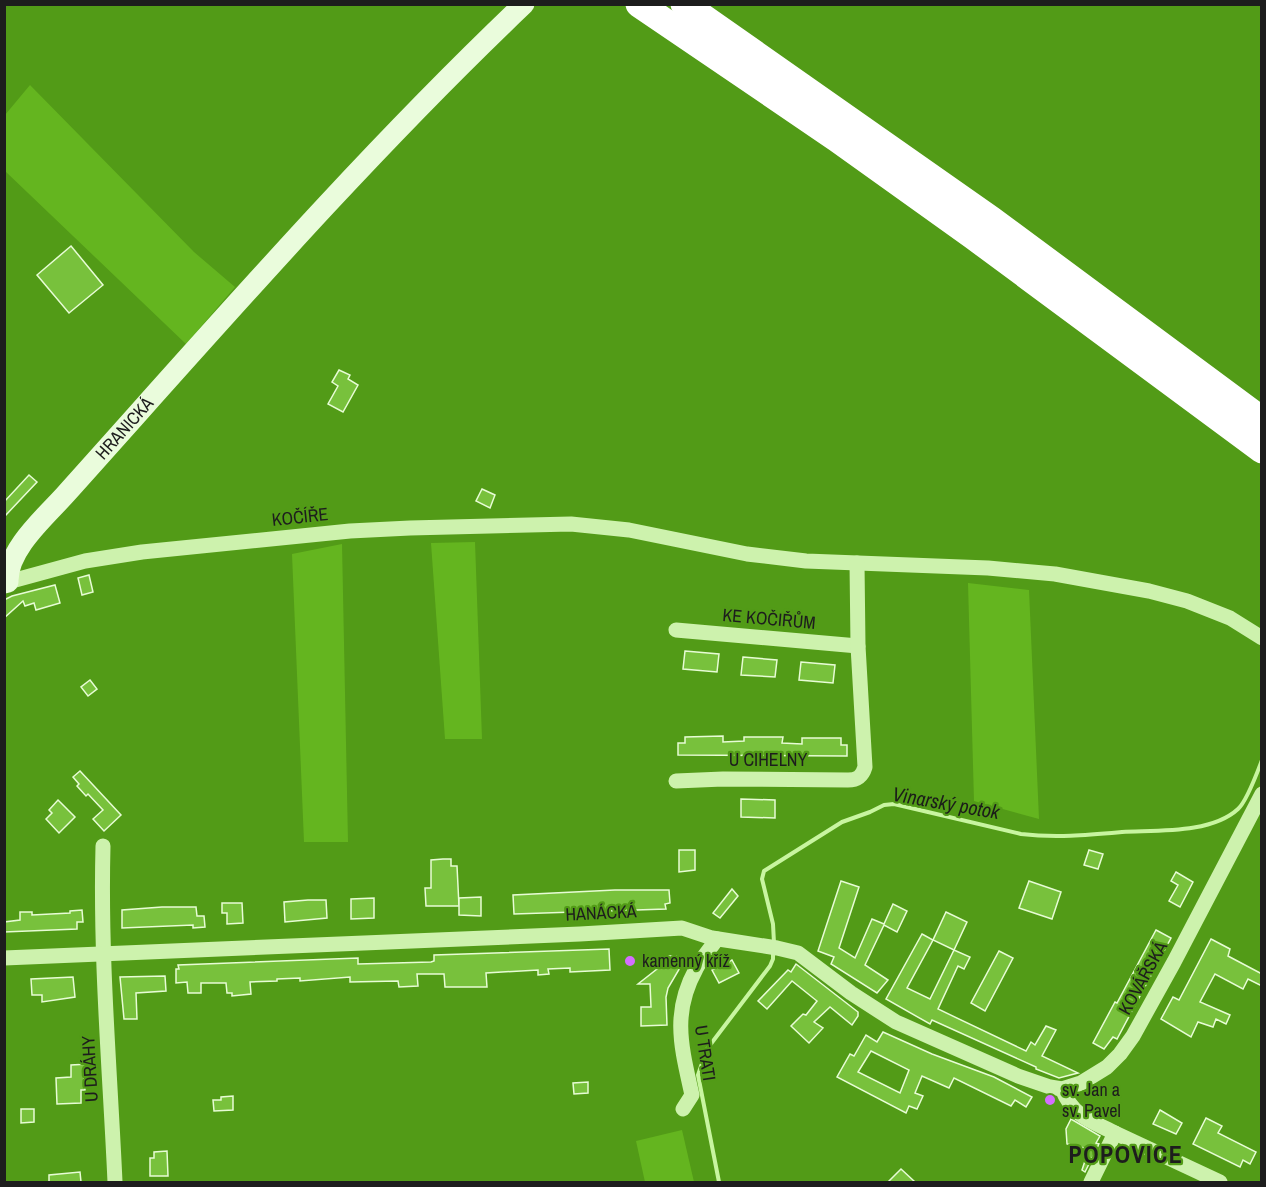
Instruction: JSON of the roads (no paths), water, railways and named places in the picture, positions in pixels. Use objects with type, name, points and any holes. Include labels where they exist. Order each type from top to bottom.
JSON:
[{"type":"highway","points":[[639,4],[826,131],[973,236],[1262,450]]},
{"type":"highway","points":[[684,4],[992,220],[1262,420]]},
{"type":"main road","name":"HRANICKÁ","points":[[6,583],[10,562],[33,530],[380,147],[522,6]]},
{"type":"street","name":"KOČÍŘE","points":[[6,583],[60,567],[132,553],[338,532],[571,524],[640,532],[747,554],[806,561],[1024,570],[1106,583],[1187,601],[1230,618],[1262,638]]},
{"type":"street","points":[[857,563],[858,646]]},
{"type":"street","name":"KE KOČIŘŮM","points":[[676,630],[858,646]]},
{"type":"street","name":"U CIHELNY","points":[[675,781],[848,780],[859,778],[865,767],[858,646]]},
{"type":"street","name":"KOVÁŘSKÁ","points":[[1062,1089],[1081,1083],[1097,1073],[1113,1061],[1127,1044],[1174,962],[1262,794]]},
{"type":"street","name":"U DRÁHY","points":[[104,846],[103,954],[115,1182]]},
{"type":"street","name":"HANÁCKÁ","points":[[4,958],[682,928],[717,939],[773,947],[804,956],[850,993],[896,1022],[1018,1076],[1062,1089]]},
{"type":"street","name":"U TRATI","points":[[683,1109],[692,1095],[680,1014],[684,995],[696,968],[717,939]]},
{"type":"street","points":[[1062,1089],[1068,1104],[1076,1112],[1115,1133],[1220,1182]]},
{"type":"street","points":[[1091,1182],[1115,1133]]},
{"type":"waterway","name":"Vinarský potok","points":[[774,943],[773,924],[762,879],[764,871],[842,822],[884,805],[894,804],[1021,834],[1072,836],[1183,829],[1213,823],[1238,809],[1248,793],[1262,760]]},
{"type":"waterway","name":"Vinarský potok","points":[[719,1182],[698,1075],[707,1049],[770,966],[773,951]]},
{"type":"place","name":"kamenný kříž","points":[[630,961]]},
{"type":"place","name":"sv. Jan a sv. Pavel","points":[[1050,1100]]},
{"type":"district","name":"POPOVICE","points":[[1126,1155]]}]
